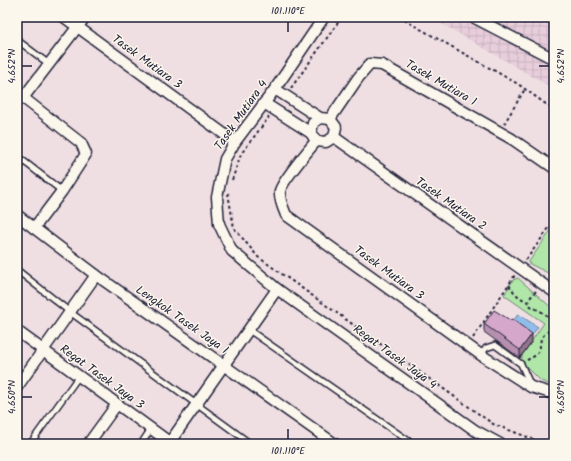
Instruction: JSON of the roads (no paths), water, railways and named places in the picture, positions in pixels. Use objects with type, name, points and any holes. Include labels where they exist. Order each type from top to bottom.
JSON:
[{"type":"street","name":"Tasek Mutiara 3","points":[[64,17],[235,142]]},
{"type":"street","points":[[34,228],[62,191],[86,154],[81,143],[20,96],[49,64],[85,17]]},
{"type":"street","name":"Tasek Mutiara 4","points":[[277,289],[232,251],[219,224],[217,197],[225,160],[235,142],[275,89],[324,17]]},
{"type":"street","points":[[473,17],[554,59]]},
{"type":"street","name":"Tasek Mutiara 1","points":[[325,118],[370,64],[382,65],[512,139],[554,168]]},
{"type":"street","points":[[264,103],[313,137],[326,142],[334,137],[336,127],[325,118],[275,89]]},
{"type":"street","points":[[313,137],[312,123],[325,118]]},
{"type":"street","name":"Tasek Mutiara 3","points":[[313,137],[284,182],[280,192],[282,206],[286,215],[481,355],[531,387],[554,394]]},
{"type":"street","name":"Tasek Mutiara 2","points":[[334,137],[554,292]]},
{"type":"street","name":"Lengkok Tasek Jaya 1","points":[[17,215],[96,275],[335,444]]},
{"type":"street","points":[[17,387],[96,275]]},
{"type":"street","points":[[171,443],[196,404],[277,289]]},
{"type":"street","name":"Regat Tasek Jaya 4","points":[[277,289],[483,436],[500,444]]},
{"type":"street","name":"Regat Tasek Jaya 3","points":[[17,331],[171,443]]},
{"type":"street","points":[[88,444],[117,404]]},
{"type":"lane","points":[[17,40],[49,64]]},
{"type":"lane","points":[[17,156],[62,191]]},
{"type":"lane","points":[[17,270],[70,312],[251,444]]},
{"type":"lane","points":[[248,330],[413,444]]},
{"type":"lane","points":[[481,355],[486,348],[495,345],[521,364],[531,387]]},
{"type":"lane","points":[[30,444],[79,376]]},
{"type":"lane","points":[[141,444],[151,429]]},
{"type":"water","points":[[518,314],[538,327],[532,335],[513,322]]}]
